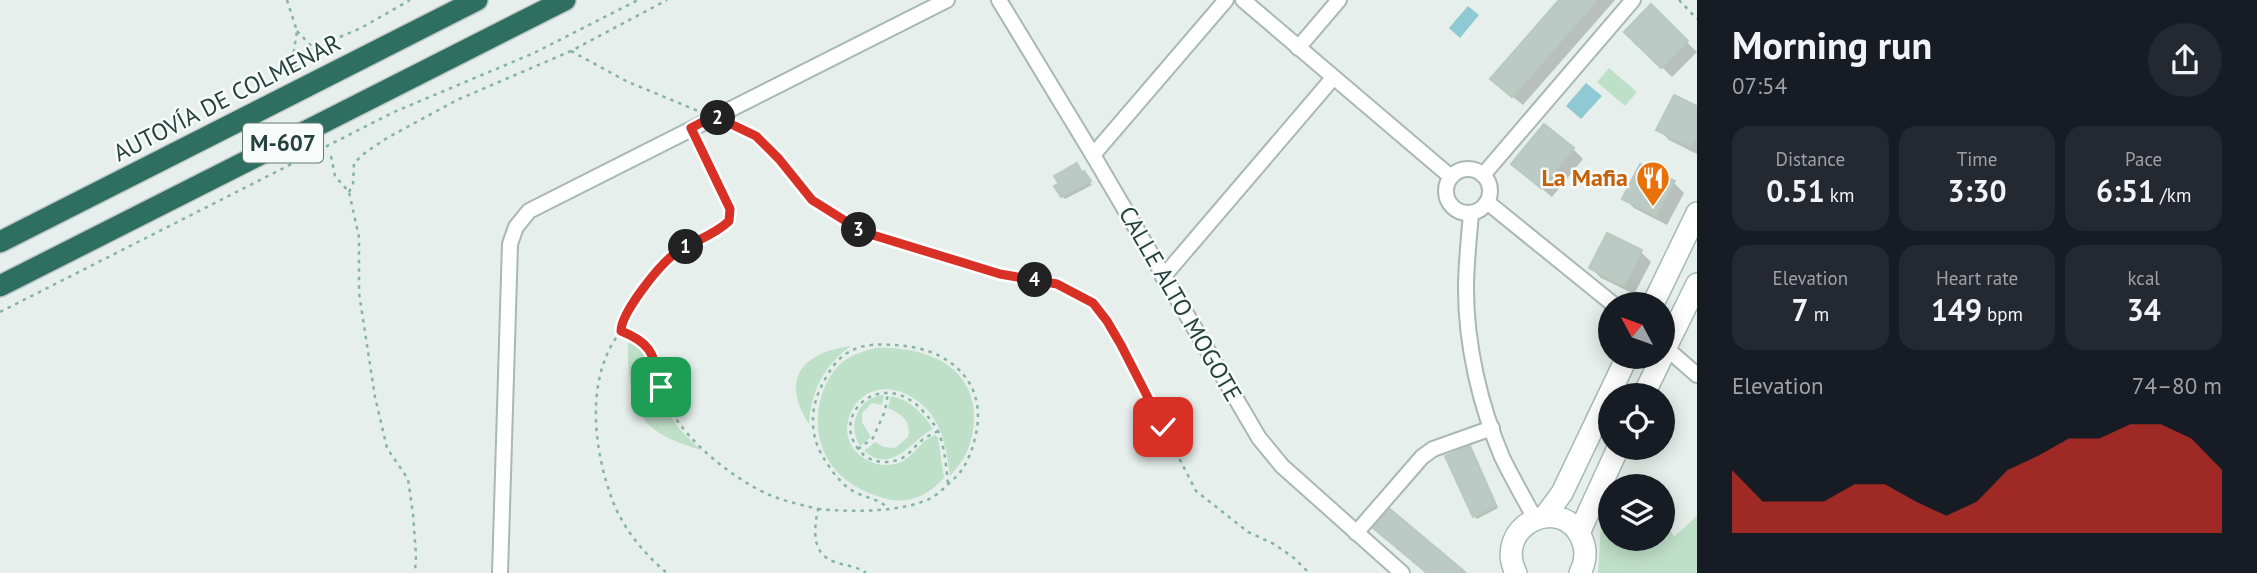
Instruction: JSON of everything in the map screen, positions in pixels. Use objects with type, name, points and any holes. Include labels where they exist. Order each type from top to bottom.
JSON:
[{"type":"highway","name":"AUTOVÍA DE COLMENAR","points":[[0,242],[477,0]]},
{"type":"highway","name":"M-607","points":[[0,286],[565,0]]},
{"type":"street","points":[[500,573],[510,257],[513,235],[522,218],[529,211],[714,116],[947,0]]},
{"type":"street","name":"CALLE ALTO MOGOTE","points":[[999,0],[1269,453],[1402,573]]},
{"type":"street","points":[[1093,155],[1226,0]]},
{"type":"street","points":[[1243,0],[1451,177]]},
{"type":"street","points":[[1298,48],[1339,0]]},
{"type":"street","points":[[1483,175],[1633,0]]},
{"type":"street","points":[[1163,277],[1333,78]]},
{"type":"street","points":[[1463,169],[1478,171],[1483,175],[1490,191],[1487,202],[1483,208],[1471,213],[1459,212],[1450,204],[1446,188],[1451,177],[1463,169]]},
{"type":"street","points":[[1487,202],[1598,292]]},
{"type":"street","points":[[1471,213],[1466,290],[1476,371],[1503,458],[1540,517]]},
{"type":"street","points":[[1659,292],[1697,213]]},
{"type":"street","points":[[1675,329],[1697,284]]},
{"type":"street","points":[[1675,361],[1697,375]]},
{"type":"street","points":[[1516,573],[1512,562],[1512,545],[1520,529],[1540,517],[1562,493],[1621,369]]},
{"type":"street","points":[[1356,533],[1422,457],[1433,449],[1492,428]]},
{"type":"street","points":[[1579,533],[1612,460]]},
{"type":"street","points":[[1540,517],[1564,520],[1579,533],[1585,555],[1580,573]]},
{"type":"path","points":[[287,0],[297,31],[314,49]]},
{"type":"path","points":[[293,57],[361,28],[410,0]]},
{"type":"path","points":[[0,312],[394,112],[534,53],[638,0]]},
{"type":"path","points":[[349,192],[354,184],[354,163],[387,138],[457,100],[571,51],[667,0]]},
{"type":"path","points":[[1679,0],[1697,19]]},
{"type":"path","points":[[297,31],[293,57],[298,72]]},
{"type":"path","points":[[571,51],[637,86],[714,116],[756,136],[779,159],[812,200],[863,232],[1000,274],[1057,284],[1093,303],[1121,345],[1196,491],[1248,532],[1274,544],[1294,558],[1309,573]]},
{"type":"path","points":[[667,573],[637,541],[612,500],[599,442],[598,389],[608,351],[621,331],[621,324],[663,265],[673,255],[729,221],[730,209],[691,128]]},
{"type":"path","points":[[331,156],[335,176],[349,192],[359,237],[359,293],[375,397],[387,448],[408,479],[414,528],[415,573]]},
{"type":"path","points":[[621,331],[646,345],[653,356],[671,411],[691,436],[731,472],[771,496],[818,509],[854,513],[888,508],[930,498],[960,472],[972,452],[979,425],[978,403],[967,379],[949,361],[919,347],[880,344],[852,350],[839,358],[827,374],[817,395],[813,427],[824,459],[844,485],[854,492],[882,502],[888,508]]},
{"type":"path","points":[[938,431],[925,438],[899,460],[877,462],[858,449],[850,431],[856,410],[872,395],[888,392],[907,398],[917,405],[938,431],[948,484]]},
{"type":"path","points":[[858,449],[873,438],[885,411],[888,392]]},
{"type":"path","points":[[818,509],[814,528],[821,553],[835,562],[866,573]]},
{"type":"green space","points":[[1609,68],[1637,92],[1625,106],[1597,82]]},
{"type":"green space","points":[[629,341],[647,356],[652,364],[663,401],[671,417],[701,450],[659,433],[642,416],[632,390],[628,361]]},
{"type":"green space","points":[[851,346],[826,370],[816,390],[809,424],[800,408],[796,393],[801,370],[820,355]]},
{"type":"green space","points":[[875,348],[912,351],[944,363],[957,373],[967,386],[973,402],[972,438],[964,458],[950,476],[939,429],[927,409],[917,401],[906,394],[888,389],[872,392],[860,400],[852,411],[847,425],[849,438],[856,451],[873,463],[885,465],[901,462],[929,438],[935,435],[938,438],[944,478],[914,499],[887,499],[862,490],[837,472],[822,448],[818,418],[826,384],[832,373],[848,358]]},
{"type":"green space","points":[[884,395],[882,405],[872,403],[862,413],[862,422],[871,437],[860,446],[855,429],[857,413],[867,401]]},
{"type":"green space","points":[[891,396],[904,400],[915,408],[933,429],[901,454],[884,459],[864,451],[875,442],[884,447],[895,448],[908,437],[909,431],[907,422],[888,408]]},
{"type":"green space","points":[[1697,516],[1695,573],[1598,573],[1599,551],[1675,551],[1675,536]]},
{"type":"water","points":[[1468,6],[1479,15],[1460,38],[1449,28]]},
{"type":"water","points":[[1586,83],[1602,96],[1581,119],[1566,106]]},
{"type":"building","points":[[1559,0],[1597,0],[1512,97],[1490,79]]},
{"type":"building","points":[[1651,4],[1688,41],[1661,68],[1624,32]]},
{"type":"building","points":[[1674,95],[1697,106],[1697,135],[1691,147],[1656,130]]},
{"type":"building","points":[[1544,124],[1574,148],[1541,188],[1511,164]]},
{"type":"building","points":[[1077,163],[1082,173],[1084,171],[1091,181],[1061,197],[1054,186],[1059,184],[1054,176]]},
{"type":"building","points":[[1640,164],[1675,181],[1656,216],[1622,199]]},
{"type":"building","points":[[1607,233],[1642,250],[1624,286],[1589,268]]},
{"type":"building","points":[[1470,446],[1496,505],[1473,517],[1445,456]]},
{"type":"building","points":[[1390,509],[1466,573],[1427,573],[1373,528]]},
{"type":"place","name":"La Mafia","points":[[1653,208]]},
{"type":"route","points":[[661,387],[653,356],[646,345],[621,331],[621,324],[628,311],[673,255],[729,221],[730,209],[691,128],[714,116],[756,136],[779,159],[812,200],[863,232],[1000,274],[1057,284],[1093,303],[1121,345],[1163,427]]}]
